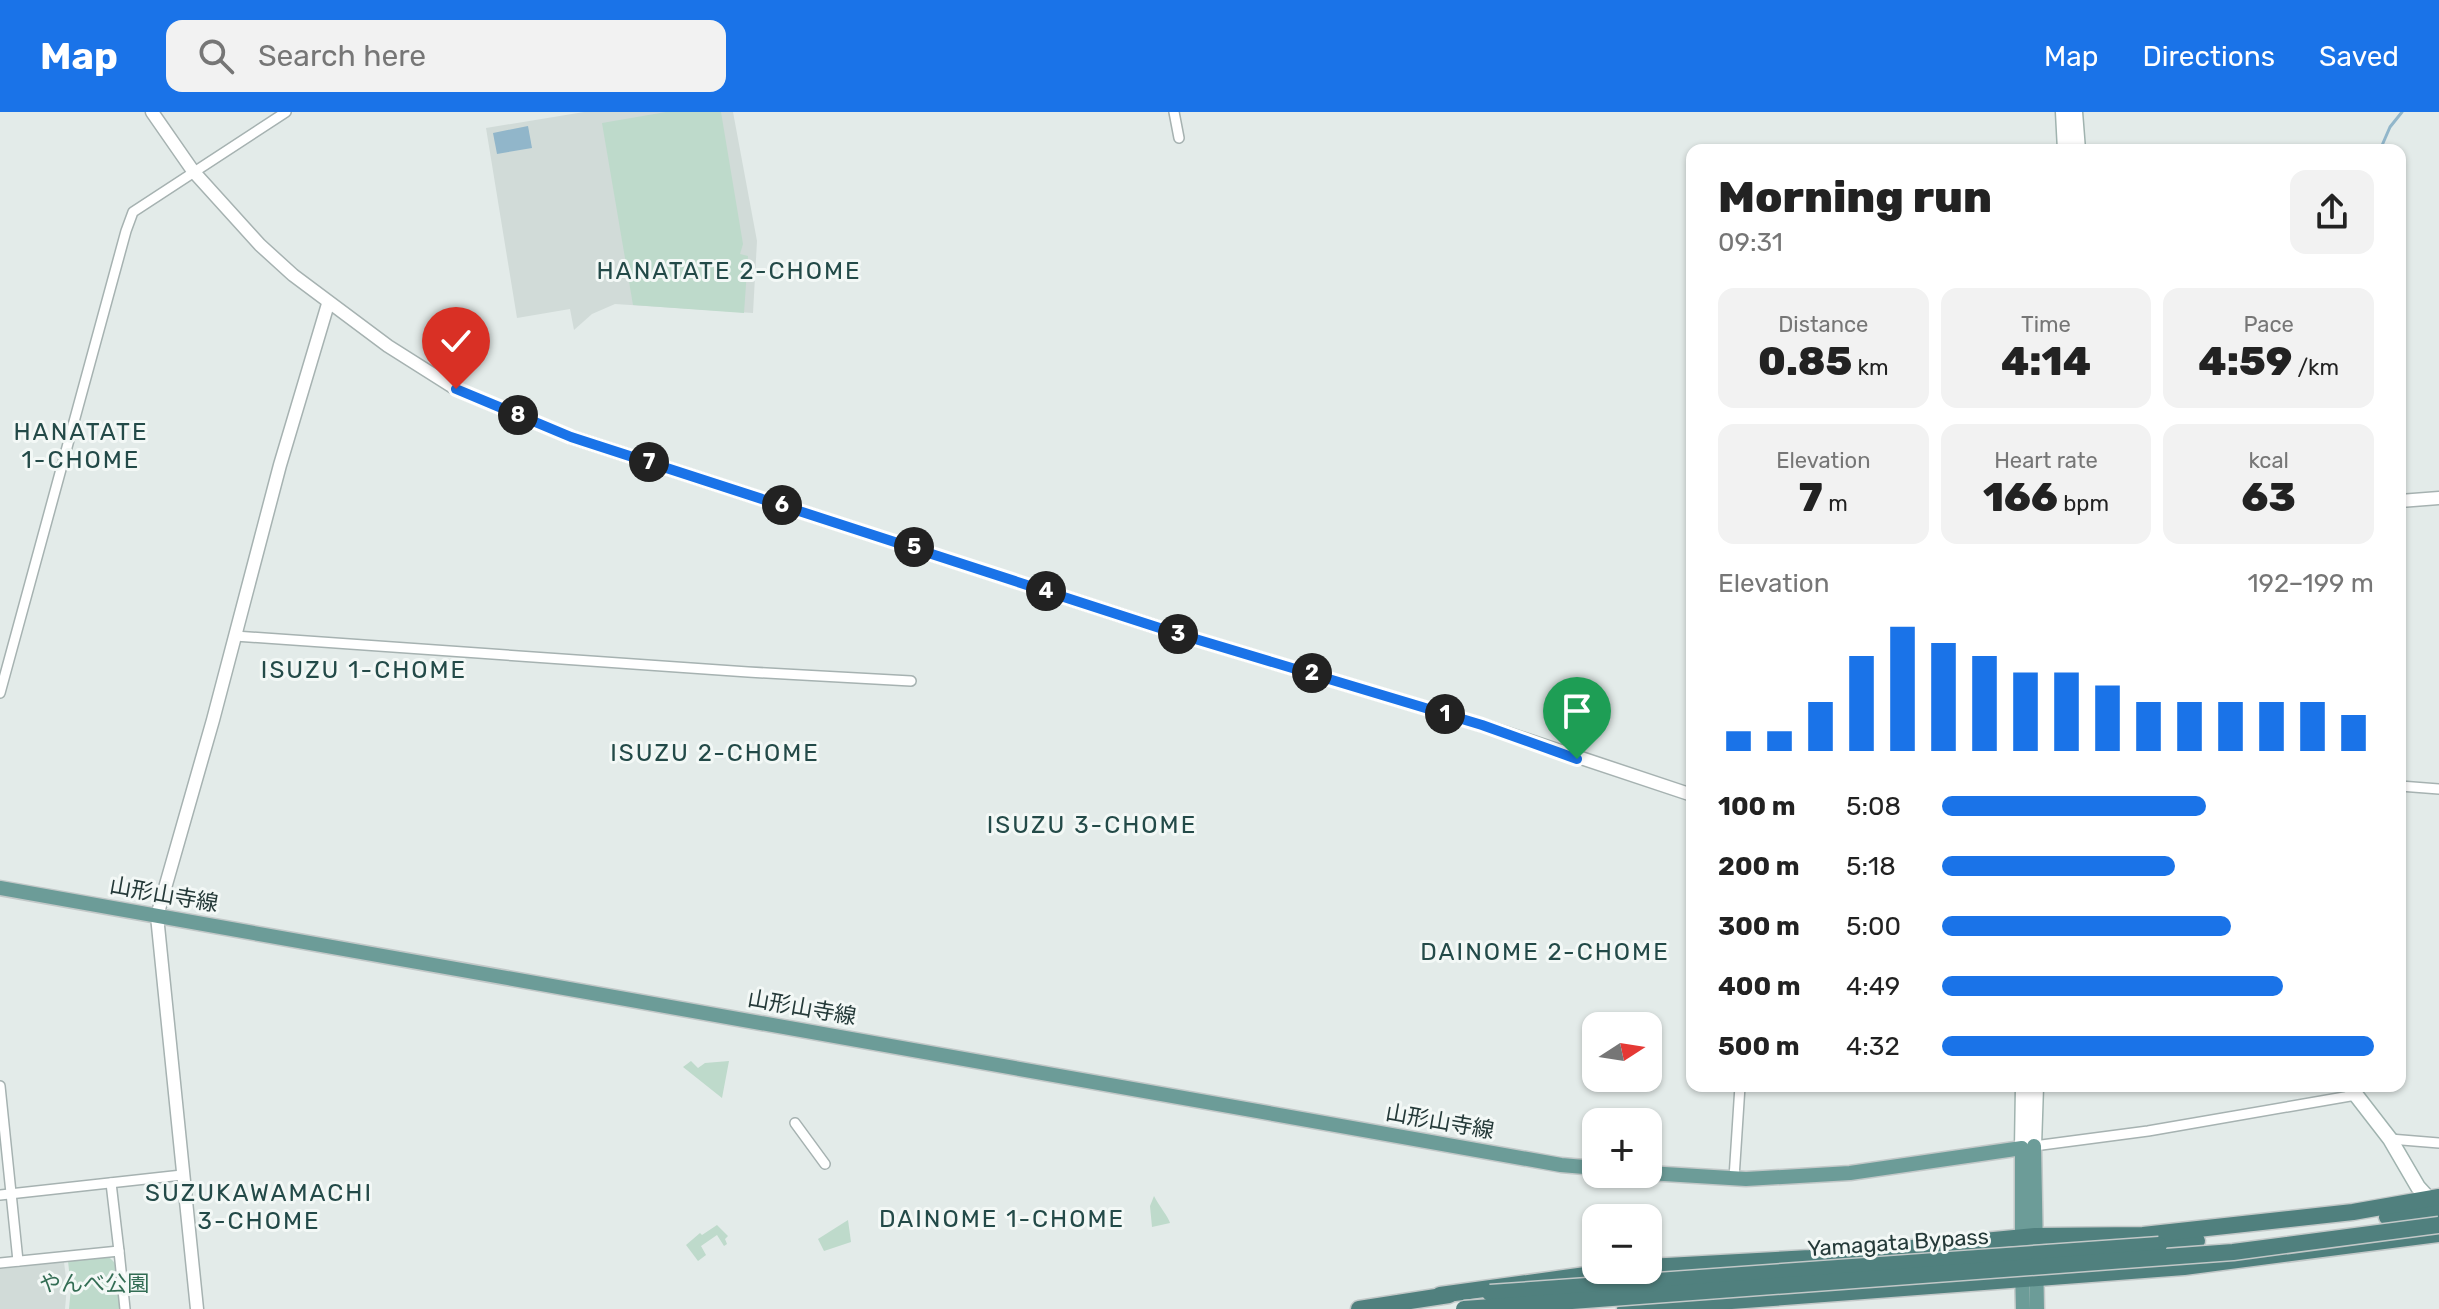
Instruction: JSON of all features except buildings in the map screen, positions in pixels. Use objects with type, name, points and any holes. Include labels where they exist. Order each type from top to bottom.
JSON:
[{"type":"highway","points":[[1662,1266],[1810,1258],[2028,1237],[2143,1235],[2436,1202]]},
{"type":"highway","name":"Yamagata Bypass","points":[[1359,1309],[1440,1295],[2159,1245],[2272,1233],[2436,1202]]},
{"type":"highway","name":"Yamagata Bypass","points":[[1464,1309],[2220,1253],[2439,1225]]},
{"type":"highway","points":[[1625,1309],[1828,1301],[2184,1267],[2439,1234]]},
{"type":"highway","points":[[1440,1295],[1582,1275]]},
{"type":"main road","points":[[2063,112],[2065,144]]},
{"type":"main road","points":[[2075,112],[2078,144]]},
{"type":"main road","name":"山形山寺線","points":[[0,888],[1582,1167]]},
{"type":"main road","points":[[2023,1092],[2028,1147],[2029,1280],[2023,1309]]},
{"type":"main road","points":[[2028,1147],[2035,1092]]},
{"type":"main road","points":[[2353,1092],[2390,1139],[2418,1187],[2436,1202]]},
{"type":"main road","points":[[1662,1174],[1734,1178],[1850,1173],[2028,1147]]},
{"type":"main road","points":[[2029,1280],[2037,1309]]},
{"type":"street","points":[[152,112],[193,171],[260,245],[328,304],[456,389],[571,437],[1172,632],[1482,725],[1686,793]]},
{"type":"street","points":[[0,693],[133,212],[286,112]]},
{"type":"street","points":[[1174,112],[1179,138]]},
{"type":"street","points":[[197,1309],[157,916],[280,465],[328,304]]},
{"type":"street","points":[[2406,501],[2439,498]]},
{"type":"street","points":[[235,636],[911,681]]},
{"type":"street","points":[[2406,786],[2439,789]]},
{"type":"street","points":[[0,1086],[18,1261]]},
{"type":"street","points":[[1734,1178],[1740,1092]]},
{"type":"street","points":[[2028,1147],[2148,1131],[2347,1092]]},
{"type":"street","points":[[795,1123],[825,1164]]},
{"type":"street","points":[[2390,1139],[2439,1143]]},
{"type":"street","points":[[0,1195],[182,1175]]},
{"type":"street","points":[[111,1183],[125,1309]]},
{"type":"street","points":[[0,1263],[119,1251]]},
{"type":"shaded area","points":[[584,112],[733,112],[757,241],[753,313],[615,304],[592,314],[574,330],[570,309],[517,318],[486,128]]},
{"type":"shaded area","points":[[64,1262],[67,1286],[65,1309],[0,1309],[0,1269]]},
{"type":"green space","points":[[666,112],[721,112],[743,244],[740,254],[748,256],[744,313],[633,305],[602,123]]},
{"type":"green space","points":[[691,1061],[698,1068],[705,1063],[729,1061],[722,1098],[683,1067]]},
{"type":"green space","points":[[1154,1196],[1170,1223],[1152,1227],[1150,1206]]},
{"type":"green space","points":[[848,1220],[851,1242],[824,1251],[818,1239]]},
{"type":"green space","points":[[717,1225],[728,1236],[725,1239],[727,1244],[724,1246],[717,1235],[701,1246],[706,1255],[698,1261],[686,1245],[700,1233],[702,1235]]},
{"type":"green space","name":"やんべ公園","points":[[109,1257],[116,1264],[121,1309],[69,1309],[71,1288],[68,1261]]},
{"type":"water","points":[[528,126],[532,148],[497,154],[493,133]]},
{"type":"waterway","points":[[2383,144],[2390,127],[2402,112]]},
{"type":"district","name":"HANATATE 2-CHOME","points":[[729,271]]},
{"type":"district","name":"HANATATE 1-CHOME","points":[[81,446]]},
{"type":"district","name":"ISUZU 1-CHOME","points":[[364,670]]},
{"type":"district","name":"ISUZU 2-CHOME","points":[[715,753]]},
{"type":"district","name":"ISUZU 3-CHOME","points":[[1092,825]]},
{"type":"district","name":"DAINOME 2-CHOME","points":[[1545,952]]},
{"type":"district","name":"SUZUKAWAMACHI 3-CHOME","points":[[259,1207]]},
{"type":"district","name":"DAINOME 1-CHOME","points":[[1002,1219]]},
{"type":"route","points":[[456,389],[571,437],[1172,632],[1482,725],[1577,759]]}]
